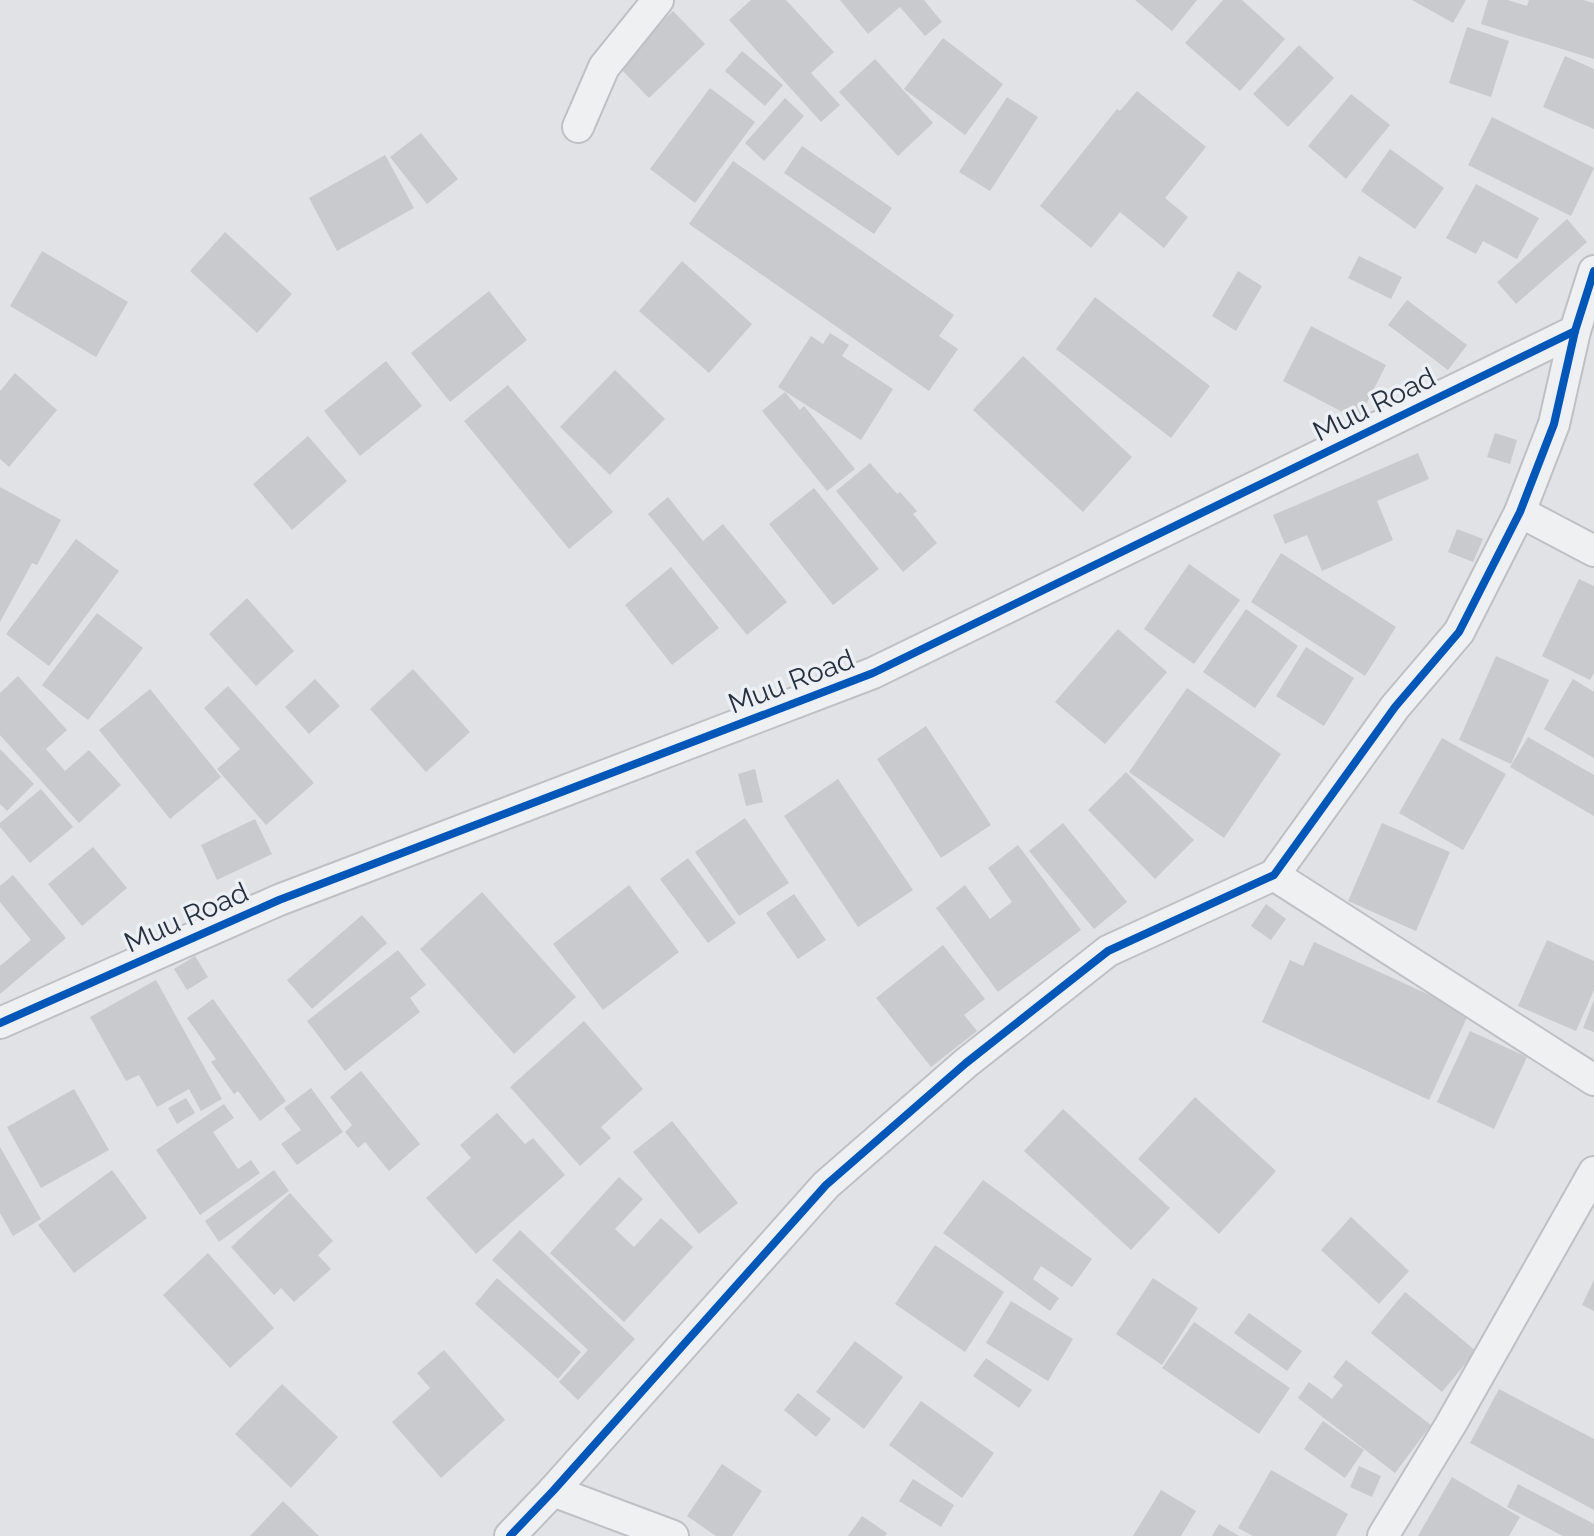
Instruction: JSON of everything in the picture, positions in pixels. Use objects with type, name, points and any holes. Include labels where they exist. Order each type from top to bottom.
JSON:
[{"type":"street","points":[[578,127],[604,67],[658,0]]},
{"type":"street","points":[[510,1536],[826,1185],[966,1063],[1108,951],[1274,875],[1395,707],[1459,632],[1520,512],[1554,424],[1575,331],[1594,271]]},
{"type":"street","name":"Muu Road","points":[[0,1023],[279,900],[873,673],[1575,331]]},
{"type":"street","points":[[1520,512],[1594,551]]},
{"type":"street","points":[[1274,875],[1594,1080]]},
{"type":"street","points":[[1383,1536],[1451,1424],[1594,1172]]},
{"type":"street","points":[[553,1491],[673,1536]]},
{"type":"building","points":[[751,0],[786,0],[834,52],[811,73],[840,105],[821,122],[729,20]]},
{"type":"building","points":[[840,0],[924,0],[942,22],[925,36],[900,7],[868,34]]},
{"type":"building","points":[[1135,0],[1197,0],[1172,31]]},
{"type":"building","points":[[1223,0],[1242,0],[1285,39],[1240,91],[1185,43]]},
{"type":"building","points":[[1412,0],[1466,0],[1453,23]]},
{"type":"building","points":[[1488,0],[1508,0],[1527,6],[1529,0],[1583,0],[1594,3],[1594,59],[1481,24]]},
{"type":"building","points":[[673,11],[705,44],[649,98],[617,65]]},
{"type":"building","points":[[1467,27],[1509,41],[1491,97],[1449,83]]},
{"type":"building","points":[[943,38],[1003,84],[965,135],[904,89]]},
{"type":"building","points":[[1299,45],[1334,78],[1288,127],[1253,94]]},
{"type":"building","points":[[742,51],[783,85],[765,106],[725,71]]},
{"type":"building","points":[[1565,56],[1594,69],[1594,129],[1543,107]]},
{"type":"building","points":[[875,59],[933,123],[898,156],[839,92]]},
{"type":"building","points":[[710,88],[755,122],[695,203],[650,169]]},
{"type":"building","points":[[1137,91],[1206,147],[1165,198],[1188,217],[1164,248],[1120,212],[1091,248],[1040,206],[1117,109],[1120,111]]},
{"type":"building","points":[[1351,94],[1390,125],[1346,179],[1308,146]]},
{"type":"building","points":[[1007,97],[1038,117],[990,191],[959,172]]},
{"type":"building","points":[[785,98],[804,116],[764,161],[745,143]]},
{"type":"building","points":[[1492,117],[1594,168],[1571,216],[1468,165]]},
{"type":"building","points":[[421,133],[458,179],[427,204],[390,157]]},
{"type":"building","points":[[802,146],[892,208],[874,234],[784,173]]},
{"type":"building","points":[[1390,149],[1444,188],[1415,229],[1361,191]]},
{"type":"building","points":[[385,155],[414,208],[337,251],[309,198]]},
{"type":"building","points":[[733,161],[954,315],[939,336],[958,349],[929,391],[689,224]]},
{"type":"building","points":[[1476,184],[1539,218],[1517,259],[1483,241],[1476,254],[1446,238]]},
{"type":"building","points":[[1567,219],[1587,242],[1516,304],[1497,282]]},
{"type":"building","points":[[225,232],[292,294],[257,333],[190,271]]},
{"type":"building","points":[[42,251],[128,302],[96,357],[10,306]]},
{"type":"building","points":[[1359,256],[1402,277],[1391,299],[1348,278]]},
{"type":"building","points":[[682,261],[752,324],[709,373],[639,311]]},
{"type":"building","points":[[1238,271],[1262,286],[1236,331],[1212,316]]},
{"type":"building","points":[[489,291],[527,340],[450,402],[411,353]]},
{"type":"building","points":[[1095,297],[1210,386],[1171,438],[1056,349]]},
{"type":"building","points":[[1407,300],[1467,345],[1448,370],[1388,325]]},
{"type":"building","points":[[1311,326],[1386,365],[1358,420],[1283,381]]},
{"type":"building","points":[[830,333],[849,345],[842,356],[893,389],[861,440],[778,387],[811,336],[823,344]]},
{"type":"building","points":[[1023,356],[1132,457],[1083,512],[973,410]]},
{"type":"building","points":[[386,361],[422,406],[360,456],[324,411]]},
{"type":"building","points":[[615,370],[665,419],[610,475],[560,427]]},
{"type":"building","points":[[15,373],[57,410],[9,467],[0,459],[0,391]]},
{"type":"building","points":[[508,385],[613,512],[569,549],[464,421]]},
{"type":"building","points":[[785,392],[800,410],[804,406],[855,469],[827,491],[762,411]]},
{"type":"building","points":[[1495,433],[1517,440],[1510,464],[1487,457]]},
{"type":"building","points":[[308,436],[347,481],[292,530],[253,484]]},
{"type":"building","points":[[1418,453],[1429,479],[1377,501],[1393,540],[1322,571],[1307,535],[1285,544],[1273,515]]},
{"type":"building","points":[[870,463],[917,511],[913,514],[937,543],[903,572],[836,491]]},
{"type":"building","points":[[0,487],[61,520],[37,565],[32,563],[0,622]]},
{"type":"building","points":[[814,488],[879,569],[833,605],[769,524]]},
{"type":"building","points":[[668,497],[703,541],[723,524],[787,602],[747,635],[648,514]]},
{"type":"building","points":[[1457,529],[1483,539],[1473,562],[1448,552]]},
{"type":"building","points":[[76,539],[119,571],[49,666],[6,634]]},
{"type":"building","points":[[1281,553],[1396,627],[1365,676],[1251,602]]},
{"type":"building","points":[[1189,564],[1240,600],[1194,664],[1144,629]]},
{"type":"building","points":[[671,567],[719,628],[672,665],[625,605]]},
{"type":"building","points":[[1579,579],[1594,586],[1594,673],[1590,680],[1542,656]]},
{"type":"building","points":[[247,598],[294,651],[256,686],[209,634]]},
{"type":"building","points":[[1246,609],[1298,646],[1255,708],[1203,672]]},
{"type":"building","points":[[97,613],[143,648],[88,720],[42,685]]},
{"type":"building","points":[[1118,629],[1167,672],[1105,744],[1055,702]]},
{"type":"building","points":[[1306,647],[1354,678],[1324,726],[1276,696]]},
{"type":"building","points":[[1496,656],[1549,680],[1511,764],[1459,740]]},
{"type":"building","points":[[413,669],[470,732],[426,772],[370,709]]},
{"type":"building","points":[[18,676],[67,730],[46,749],[65,771],[89,750],[121,785],[79,823],[0,735],[0,693]]},
{"type":"building","points":[[315,679],[340,706],[309,734],[285,707]]},
{"type":"building","points":[[1573,679],[1594,692],[1594,758],[1544,729]]},
{"type":"building","points":[[228,686],[314,783],[266,825],[217,769],[240,749],[204,708]]},
{"type":"building","points":[[1187,688],[1281,754],[1224,838],[1129,772]]},
{"type":"building","points":[[150,689],[221,777],[170,819],[99,730]]},
{"type":"building","points":[[926,726],[991,825],[941,858],[877,759]]},
{"type":"building","points":[[1528,737],[1594,775],[1594,816],[1510,767]]},
{"type":"building","points":[[1442,738],[1506,774],[1463,850],[1399,813]]},
{"type":"building","points":[[0,749],[34,784],[7,811],[0,804]]},
{"type":"building","points":[[755,769],[763,802],[746,806],[738,774]]},
{"type":"building","points":[[1126,772],[1194,840],[1155,879],[1088,810]]},
{"type":"building","points":[[838,779],[913,890],[858,927],[784,816]]},
{"type":"building","points":[[41,789],[73,827],[30,863],[0,823]]},
{"type":"building","points":[[745,818],[789,883],[739,916],[695,852]]},
{"type":"building","points":[[255,819],[272,854],[217,880],[201,845]]},
{"type":"building","points":[[1063,823],[1127,902],[1094,929],[1029,851]]},
{"type":"building","points":[[1382,823],[1450,852],[1416,931],[1348,901]]},
{"type":"building","points":[[1018,845],[1081,930],[998,992],[936,908],[965,885],[990,919],[1012,902],[988,868]]},
{"type":"building","points":[[93,847],[127,888],[82,926],[48,884]]},
{"type":"building","points":[[688,858],[736,923],[708,943],[660,879]]},
{"type":"building","points":[[13,875],[66,938],[0,994],[0,966],[31,940],[0,902],[0,886]]},
{"type":"building","points":[[629,885],[679,952],[603,1010],[553,944]]},
{"type":"building","points":[[482,892],[576,997],[514,1054],[420,949]]},
{"type":"building","points":[[794,894],[826,940],[798,959],[766,913]]},
{"type":"building","points":[[1266,904],[1286,919],[1271,940],[1251,926]]},
{"type":"building","points":[[362,915],[387,943],[312,1009],[287,980]]},
{"type":"building","points":[[1547,940],[1594,961],[1594,990],[1576,1031],[1518,1006]]},
{"type":"building","points":[[1314,942],[1469,1013],[1429,1100],[1262,1022],[1290,960],[1303,966]]},
{"type":"building","points":[[943,945],[985,999],[964,1015],[977,1031],[931,1067],[876,998]]},
{"type":"building","points":[[398,950],[426,985],[410,998],[420,1012],[345,1071],[307,1021]]},
{"type":"building","points":[[195,956],[208,977],[187,990],[174,969]]},
{"type":"building","points":[[156,980],[222,1099],[201,1111],[189,1089],[157,1107],[139,1075],[126,1081],[90,1017]]},
{"type":"building","points":[[213,999],[286,1101],[260,1121],[238,1091],[234,1094],[211,1062],[216,1059],[187,1018]]},
{"type":"building","points":[[1594,1000],[1594,1032],[1583,1028]]},
{"type":"building","points":[[584,1021],[643,1089],[601,1127],[611,1138],[580,1166],[510,1087]]},
{"type":"building","points":[[1470,1031],[1527,1057],[1494,1129],[1437,1102]]},
{"type":"building","points":[[361,1071],[420,1144],[389,1171],[365,1142],[358,1148],[345,1132],[352,1125],[330,1097]]},
{"type":"building","points":[[311,1088],[343,1132],[297,1165],[281,1144],[301,1130],[284,1108]]},
{"type":"building","points":[[74,1089],[109,1150],[41,1188],[7,1127]]},
{"type":"building","points":[[1195,1097],[1276,1171],[1219,1234],[1138,1159]]},
{"type":"building","points":[[186,1098],[195,1113],[177,1124],[168,1108]]},
{"type":"building","points":[[224,1104],[234,1118],[213,1132],[238,1169],[251,1160],[260,1173],[200,1215],[156,1150]]},
{"type":"building","points":[[1063,1109],[1170,1208],[1131,1250],[1024,1151]]},
{"type":"building","points":[[497,1113],[525,1144],[533,1138],[565,1175],[476,1254],[426,1198],[471,1158],[460,1145]]},
{"type":"building","points":[[672,1121],[738,1203],[699,1234],[633,1152]]},
{"type":"building","points":[[0,1147],[41,1219],[13,1236],[0,1213]]},
{"type":"building","points":[[112,1170],[147,1218],[74,1273],[38,1225]]},
{"type":"building","points":[[274,1170],[289,1191],[219,1242],[205,1221]]},
{"type":"building","points":[[619,1177],[643,1199],[615,1229],[634,1247],[661,1218],[693,1247],[624,1322],[550,1253]]},
{"type":"building","points":[[983,1180],[1092,1259],[1072,1287],[1041,1266],[1033,1279],[1059,1298],[1050,1311],[943,1233]]},
{"type":"building","points":[[290,1193],[333,1241],[318,1255],[331,1269],[294,1302],[281,1288],[274,1295],[231,1247]]},
{"type":"building","points":[[1351,1217],[1409,1271],[1379,1304],[1321,1250]]},
{"type":"building","points":[[520,1230],[635,1339],[578,1400],[559,1382],[588,1350],[492,1260]]},
{"type":"building","points":[[935,1245],[1004,1292],[965,1352],[895,1304]]},
{"type":"building","points":[[208,1253],[274,1328],[230,1368],[163,1295]]},
{"type":"building","points":[[497,1278],[581,1352],[558,1379],[475,1304]]},
{"type":"building","points":[[1153,1278],[1198,1308],[1162,1365],[1116,1334]]},
{"type":"building","points":[[1594,1280],[1594,1311],[1582,1305]]},
{"type":"building","points":[[1405,1292],[1476,1351],[1442,1392],[1371,1333]]},
{"type":"building","points":[[1011,1301],[1073,1339],[1048,1381],[986,1343]]},
{"type":"building","points":[[1249,1313],[1302,1351],[1287,1371],[1234,1333]]},
{"type":"building","points":[[1194,1322],[1290,1388],[1259,1434],[1162,1368]]},
{"type":"building","points":[[855,1341],[903,1377],[864,1429],[816,1392]]},
{"type":"building","points":[[444,1350],[505,1420],[441,1478],[392,1422],[430,1388],[417,1373]]},
{"type":"building","points":[[986,1358],[1032,1390],[1019,1408],[973,1376]]},
{"type":"building","points":[[1346,1360],[1431,1425],[1395,1473],[1298,1398],[1309,1382],[1332,1399],[1343,1385],[1333,1377]]},
{"type":"building","points":[[282,1384],[338,1437],[291,1488],[235,1434]]},
{"type":"building","points":[[1499,1389],[1594,1439],[1594,1510],[1470,1443]]},
{"type":"building","points":[[798,1393],[831,1419],[816,1437],[784,1410]]},
{"type":"building","points":[[921,1401],[994,1453],[962,1498],[889,1445]]},
{"type":"building","points":[[1323,1421],[1364,1450],[1345,1478],[1304,1449]]},
{"type":"building","points":[[722,1464],[762,1491],[732,1536],[716,1536],[687,1516]]},
{"type":"building","points":[[1359,1466],[1381,1476],[1372,1497],[1350,1487]]},
{"type":"building","points":[[1271,1470],[1348,1514],[1336,1536],[1253,1536],[1238,1528]]},
{"type":"building","points":[[1452,1477],[1520,1517],[1509,1536],[1418,1536]]},
{"type":"building","points":[[913,1479],[954,1505],[941,1527],[899,1501]]},
{"type":"building","points":[[1518,1484],[1594,1524],[1594,1536],[1563,1536],[1507,1507]]},
{"type":"building","points":[[1161,1490],[1196,1511],[1181,1536],[1133,1536]]},
{"type":"building","points":[[283,1501],[319,1536],[250,1536]]},
{"type":"building","points":[[862,1516],[887,1533],[885,1536],[848,1536]]},
{"type":"building","points":[[1219,1524],[1239,1536],[1212,1536]]},
{"type":"cycle path","points":[[510,1536],[826,1185],[966,1063],[1108,951],[1274,875],[1395,707],[1459,632],[1520,512],[1554,424],[1575,331],[1594,271]]},
{"type":"cycle path","points":[[0,1023],[279,900],[873,673],[1575,331]]}]
